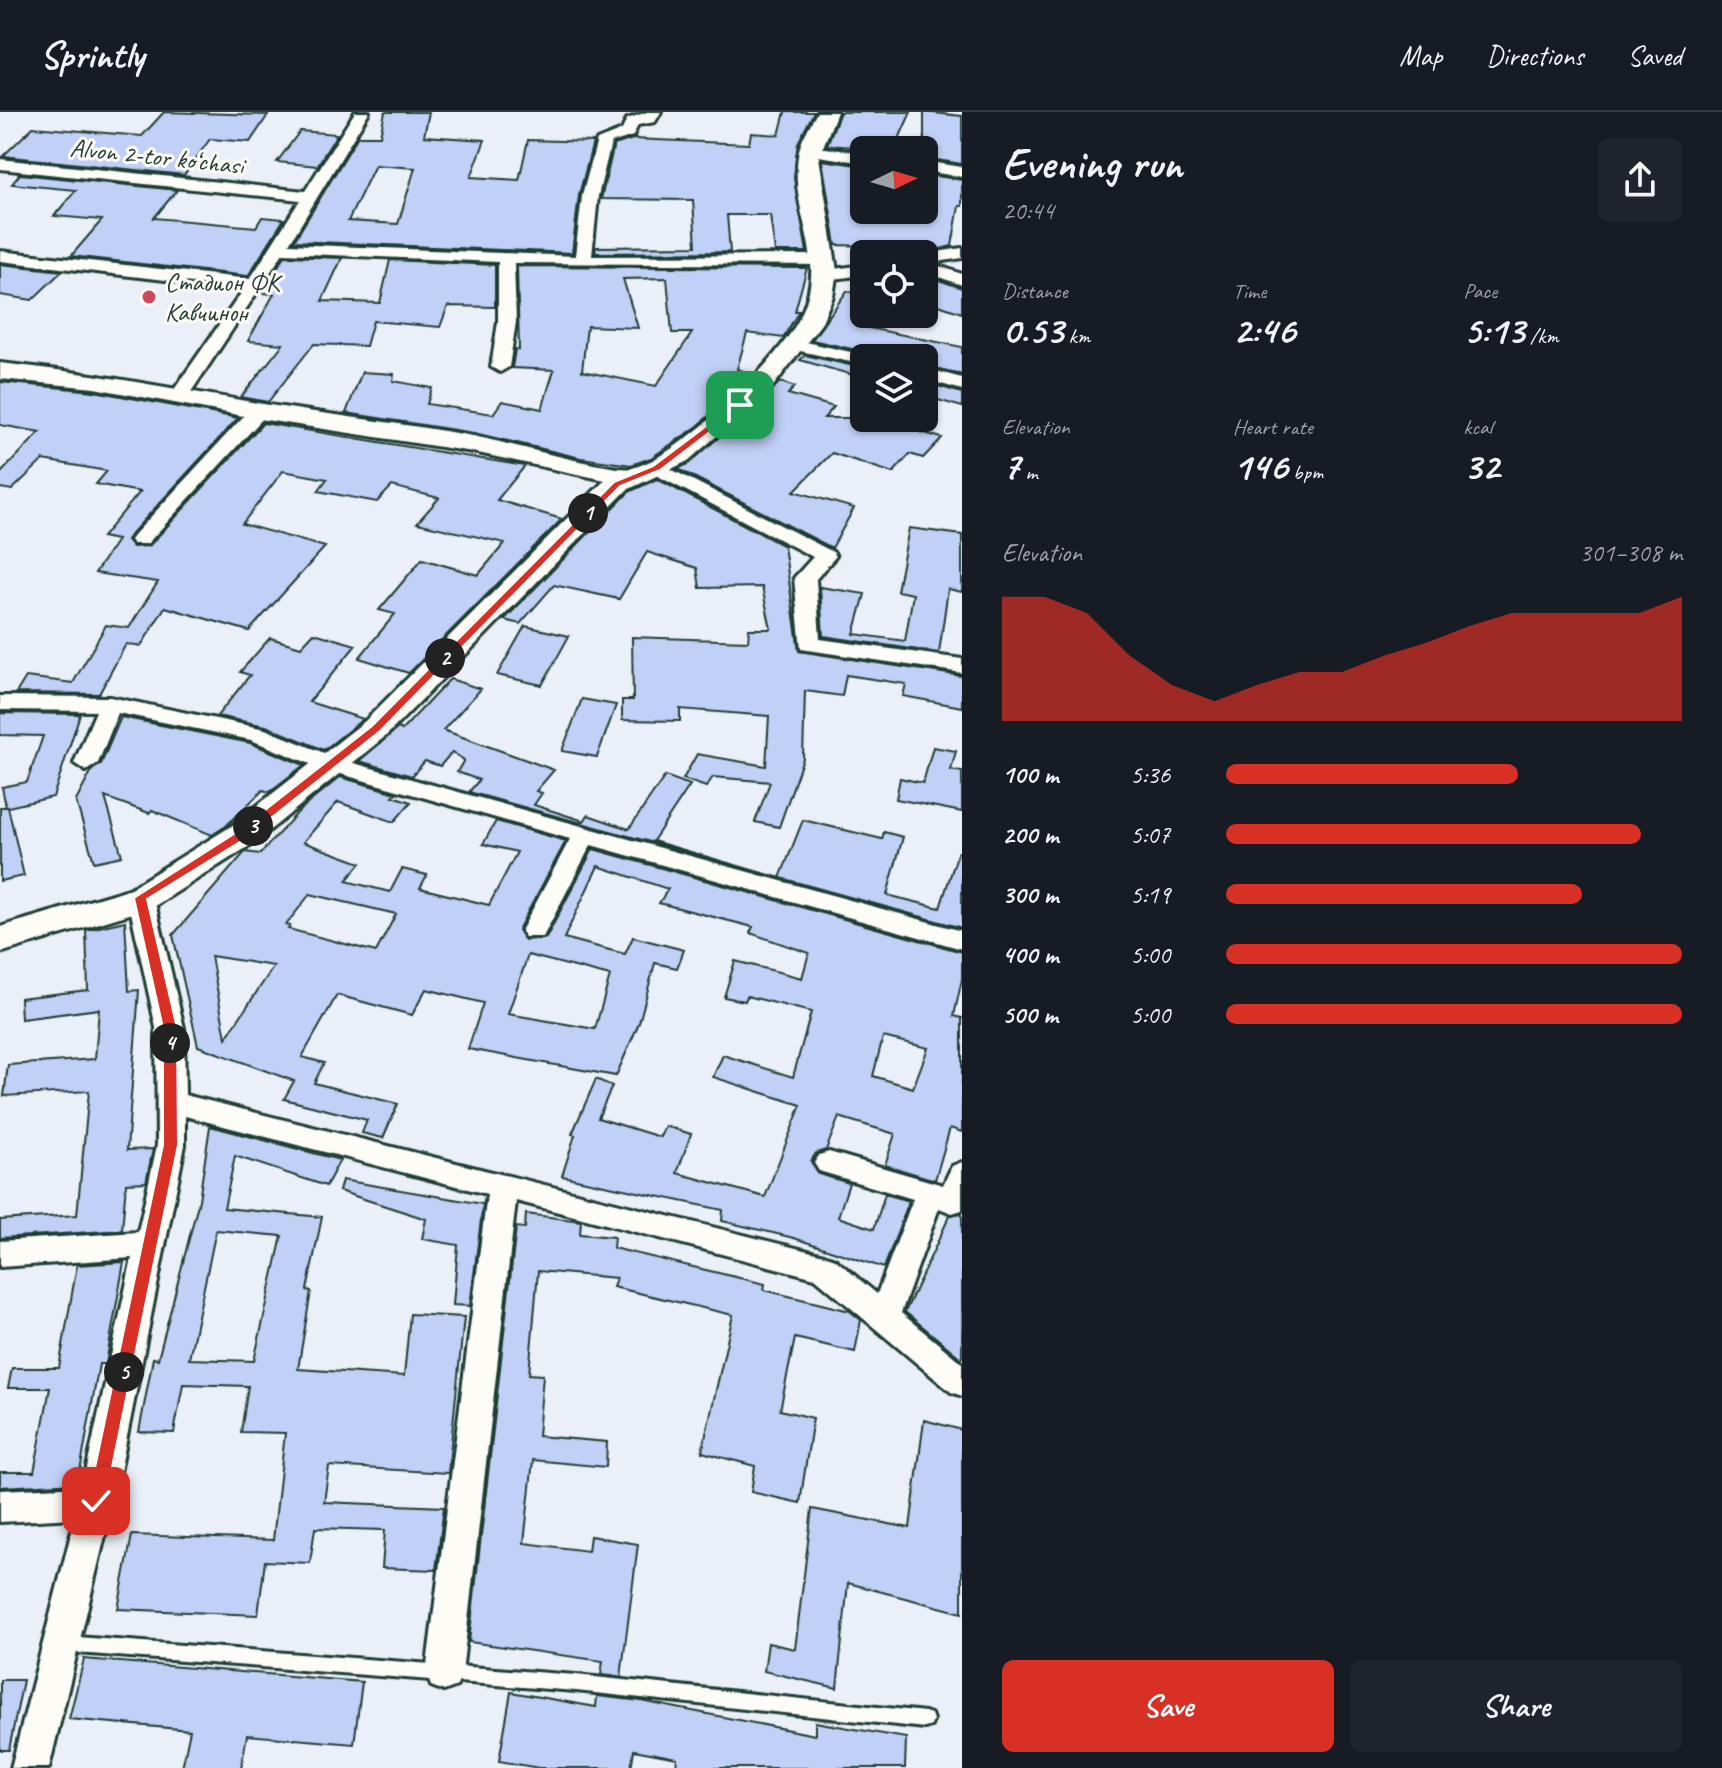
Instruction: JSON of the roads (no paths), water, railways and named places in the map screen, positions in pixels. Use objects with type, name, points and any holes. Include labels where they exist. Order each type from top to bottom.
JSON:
[{"type":"street","points":[[180,394],[255,285],[362,112]]},
{"type":"street","points":[[583,261],[590,196],[604,140],[628,133],[632,122],[650,119],[654,112]]},
{"type":"street","points":[[0,940],[141,898],[242,835],[376,728],[627,477],[657,468],[740,405],[797,345],[819,305],[825,268],[808,157],[827,112]]},
{"type":"street","points":[[810,151],[850,156]]},
{"type":"street","name":"Alvon 2-tor ko‘chasi","points":[[0,164],[310,196]]},
{"type":"street","points":[[938,168],[962,172]]},
{"type":"street","points":[[277,248],[506,261],[850,269]]},
{"type":"street","points":[[938,257],[962,253]]},
{"type":"street","points":[[0,256],[255,285]]},
{"type":"street","points":[[500,367],[507,322],[506,261]]},
{"type":"street","points":[[938,271],[962,280]]},
{"type":"street","points":[[797,345],[850,357]]},
{"type":"street","points":[[0,371],[94,380],[180,394],[259,411],[473,444],[627,477]]},
{"type":"street","points":[[938,377],[962,384]]},
{"type":"street","points":[[140,540],[259,411]]},
{"type":"street","points":[[657,468],[826,556],[805,578],[809,644],[962,666]]},
{"type":"street","points":[[0,703],[110,704],[257,734],[331,764],[962,940]]},
{"type":"street","points":[[86,763],[110,704]]},
{"type":"street","points":[[534,931],[584,835]]},
{"type":"street","points":[[30,1768],[96,1501],[171,1145],[170,1028],[141,898]]},
{"type":"street","points":[[171,1102],[824,1268],[962,1382]]},
{"type":"street","points":[[829,1163],[952,1201],[962,1174]]},
{"type":"street","points":[[444,1673],[503,1186]]},
{"type":"street","points":[[884,1317],[930,1192]]},
{"type":"street","points":[[0,1254],[150,1244]]},
{"type":"street","points":[[0,1506],[96,1501]]},
{"type":"lane","points":[[61,1644],[444,1673],[925,1720]]},
{"type":"place","name":"Стадион ФК Кавчинон","points":[[149,297]]}]
